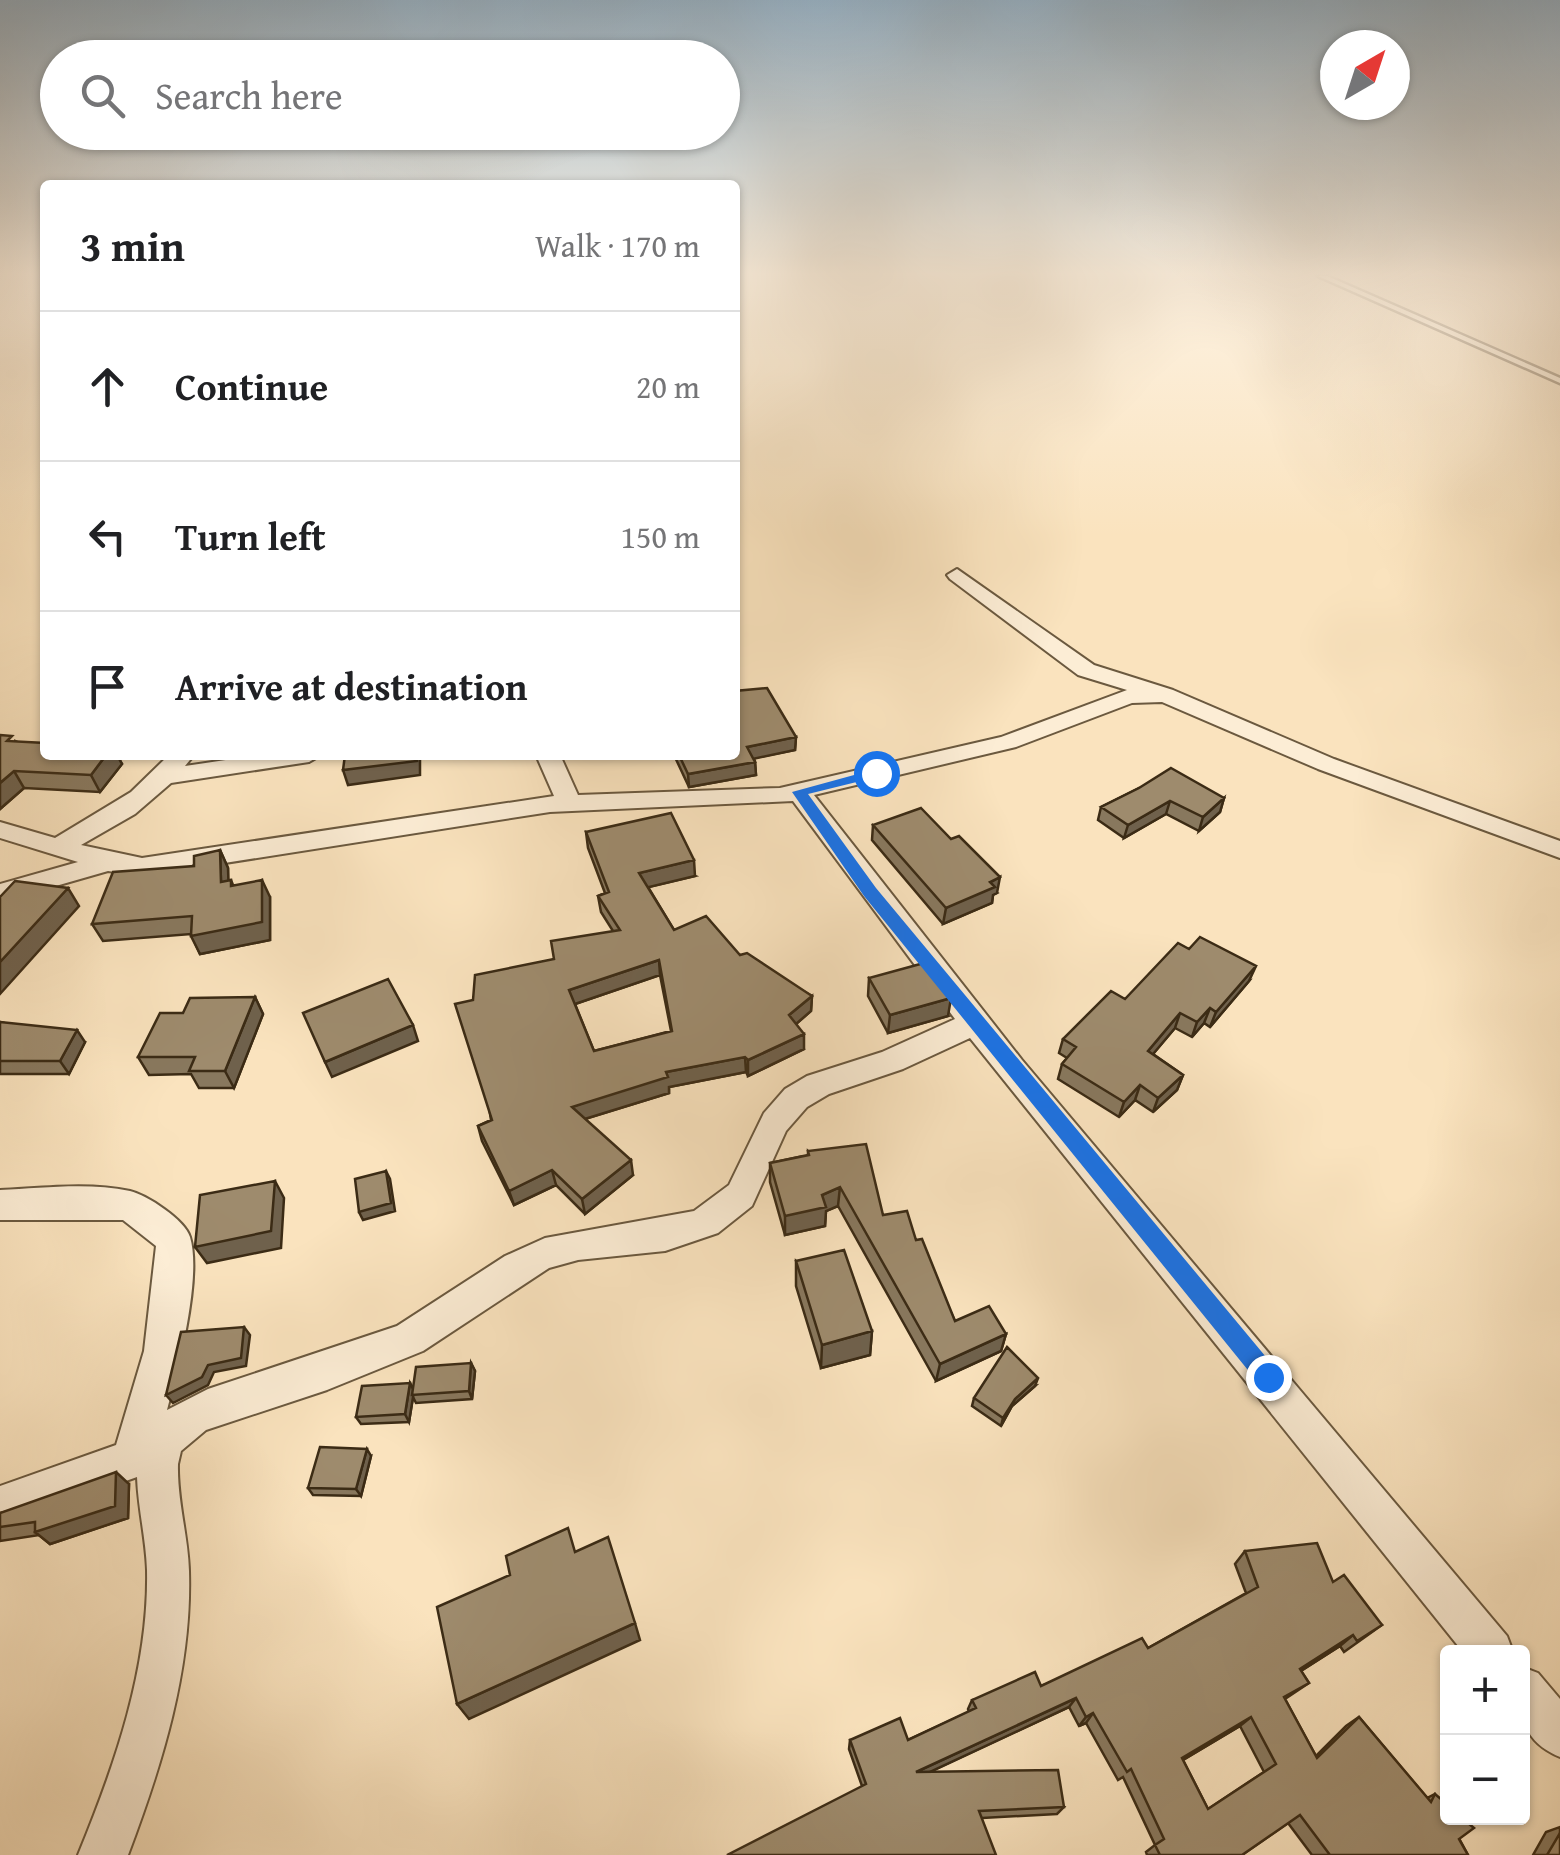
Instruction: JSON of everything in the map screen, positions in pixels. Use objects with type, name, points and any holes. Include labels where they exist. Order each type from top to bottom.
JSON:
[{"type":"street","points":[[957,575],[1086,670],[1165,695],[1326,764],[1560,850]]},
{"type":"street","points":[[0,830],[108,862],[174,865],[405,823],[568,803],[725,800],[800,792],[1008,742],[1129,696],[1165,695]]},
{"type":"street","points":[[59,846],[132,808],[178,760]]},
{"type":"street","points":[[166,776],[275,760]]},
{"type":"street","points":[[550,760],[568,803]]},
{"type":"street","points":[[800,792],[870,892],[1404,1551],[1485,1645]]},
{"type":"street","points":[[0,893],[108,862]]},
{"type":"street","points":[[0,1506],[146,1454],[199,1411],[287,1386],[436,1327],[536,1257],[590,1240],[659,1236],[703,1223],[733,1205],[757,1173],[784,1109],[824,1079],[879,1065],[977,1022]]},
{"type":"street","points":[[0,1205],[70,1202],[130,1206],[174,1240],[175,1271],[150,1408],[146,1454]]},
{"type":"street","points":[[104,1855],[144,1742],[168,1631],[167,1541],[155,1462],[146,1454]]},
{"type":"street","points":[[1530,1698],[1560,1734]]},
{"type":"lane","points":[[1518,363],[1560,381]]},
{"type":"building","points":[[767,688],[796,737],[747,747],[755,762],[688,774],[681,760],[740,760],[740,691]]},
{"type":"building","points":[[0,735],[12,736],[7,741],[40,743],[40,760],[102,760],[91,775],[14,771],[0,783]]},
{"type":"building","points":[[344,760],[417,761],[343,770]]},
{"type":"building","points":[[1171,768],[1224,798],[1203,817],[1170,801],[1128,825],[1101,807],[1139,788]]},
{"type":"building","points":[[921,808],[951,839],[959,836],[1000,877],[990,882],[995,887],[946,908],[873,825]]},
{"type":"building","points":[[671,813],[694,860],[639,873],[674,930],[706,916],[740,955],[747,953],[812,996],[789,1015],[804,1034],[748,1060],[745,1057],[666,1072],[668,1077],[572,1107],[631,1160],[582,1199],[552,1170],[509,1191],[478,1126],[492,1120],[455,1004],[473,1000],[475,975],[554,959],[551,941],[620,930],[598,896],[609,892],[586,832]],"holes":[[[659,960],[672,1031],[594,1051],[569,990]]]},
{"type":"building","points":[[220,850],[221,882],[231,880],[231,886],[262,880],[262,922],[191,936],[192,916],[92,924],[113,872],[194,866],[194,856]]},
{"type":"building","points":[[15,881],[68,888],[0,962],[0,897]]},
{"type":"building","points":[[1200,937],[1256,966],[1216,1012],[1210,1008],[1197,1022],[1180,1013],[1148,1051],[1183,1075],[1158,1098],[1140,1085],[1124,1102],[1062,1064],[1076,1047],[1063,1039],[1111,991],[1125,999],[1178,943],[1189,949]]},
{"type":"building","points":[[924,963],[951,998],[890,1015],[869,978]]},
{"type":"building","points":[[388,979],[413,1025],[325,1062],[303,1013]]},
{"type":"building","points":[[255,997],[225,1071],[189,1071],[195,1057],[138,1057],[160,1013],[183,1013],[190,998]]},
{"type":"building","points":[[0,1022],[77,1030],[60,1061],[0,1061]]},
{"type":"building","points":[[866,1144],[883,1215],[907,1211],[916,1240],[922,1239],[955,1321],[989,1306],[1006,1334],[940,1364],[840,1187],[822,1195],[826,1207],[785,1216],[770,1163],[809,1155],[808,1151]]},
{"type":"building","points":[[386,1171],[391,1203],[359,1212],[355,1179]]},
{"type":"building","points":[[275,1181],[271,1231],[195,1247],[200,1195]]},
{"type":"building","points":[[844,1250],[872,1331],[822,1345],[796,1261]]},
{"type":"building","points":[[244,1327],[241,1358],[208,1365],[202,1377],[166,1395],[181,1332]]},
{"type":"building","points":[[1007,1347],[1038,1378],[1015,1399],[1003,1418],[974,1398]]},
{"type":"building","points":[[471,1363],[469,1391],[412,1395],[416,1367]]},
{"type":"building","points":[[410,1383],[405,1414],[356,1417],[362,1386]]},
{"type":"building","points":[[320,1447],[367,1449],[356,1489],[308,1488]]},
{"type":"building","points":[[116,1472],[115,1506],[35,1532],[35,1522],[0,1527],[0,1513]]},
{"type":"building","points":[[568,1528],[575,1552],[608,1537],[635,1623],[457,1704],[437,1607],[510,1575],[506,1556]]},
{"type":"building","points":[[1317,1543],[1333,1582],[1344,1575],[1382,1625],[1357,1641],[1353,1635],[1300,1669],[1309,1683],[1284,1697],[1317,1758],[1359,1717],[1431,1802],[1435,1794],[1440,1798],[1440,1825],[1474,1828],[1459,1839],[1468,1855],[1330,1855],[1300,1815],[1242,1855],[1160,1855],[1155,1845],[1164,1839],[1131,1769],[1127,1772],[1093,1713],[1086,1717],[1076,1698],[916,1772],[1058,1770],[1064,1807],[979,1811],[996,1855],[727,1855],[866,1784],[850,1740],[900,1718],[908,1740],[976,1708],[972,1700],[1035,1672],[1041,1686],[1142,1638],[1148,1648],[1258,1587],[1245,1551]],"holes":[[[1251,1717],[1276,1764],[1208,1809],[1182,1758]]]},
{"type":"building","points":[[1560,1833],[1560,1855],[1547,1855]]},
{"type":"route","points":[[876,773],[800,792],[870,892],[1268,1377]]}]
